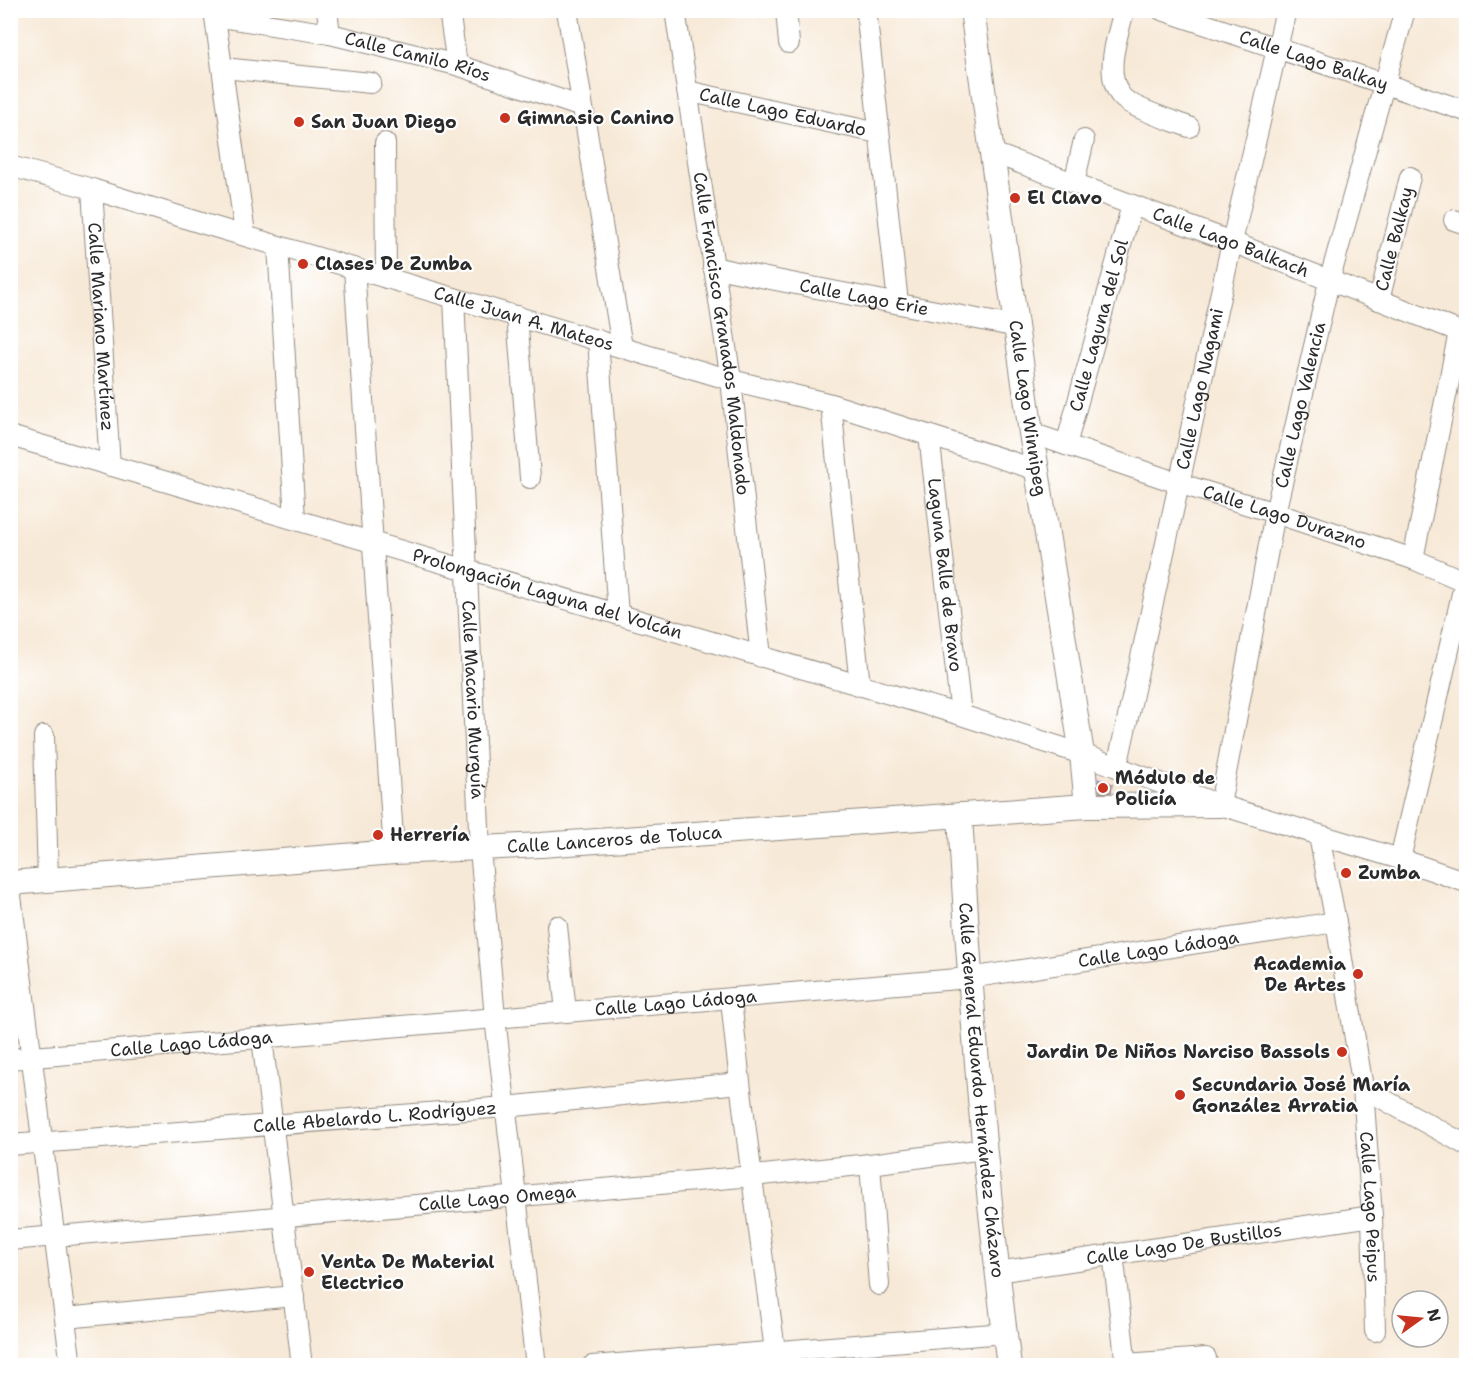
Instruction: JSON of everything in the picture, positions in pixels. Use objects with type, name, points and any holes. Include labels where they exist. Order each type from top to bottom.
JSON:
[{"type":"main road","name":"Calle Lago Winnipeg","points":[[972,10],[1031,433],[1082,754],[1087,806]]},
{"type":"main road","name":"Calle Lanceros de Toluca","points":[[10,883],[394,852],[480,849],[1087,806],[1220,805]]},
{"type":"main road","name":"Calle General Eduardo Hernández Cházaro","points":[[960,815],[969,978],[984,1149],[1009,1365]]},
{"type":"street","points":[[327,10],[330,34]]},
{"type":"street","points":[[449,10],[457,65]]},
{"type":"street","points":[[567,10],[622,347]]},
{"type":"street","name":"Calle Francisco Granados Maldonado","points":[[675,10],[731,380],[761,657]]},
{"type":"street","points":[[786,10],[789,43]]},
{"type":"street","name":"Calle Lago Eduardo","points":[[866,10],[898,303]]},
{"type":"street","points":[[1124,10],[1112,72],[1121,96],[1138,107],[1189,127]]},
{"type":"street","name":"Calle Lago Balkay","points":[[1162,10],[1467,111]]},
{"type":"street","name":"Calle Lago Nagami","points":[[1117,767],[1178,483],[1286,10]]},
{"type":"street","name":"Calle Lago Valencia","points":[[1220,805],[1275,513],[1329,282],[1405,10]]},
{"type":"street","points":[[215,13],[245,234]]},
{"type":"street","name":"Calle Camilo Ríos","points":[[215,13],[330,34],[457,65],[582,107]]},
{"type":"street","points":[[223,68],[371,83]]},
{"type":"street","name":"Calle Lago Eduardo","points":[[687,91],[878,133]]},
{"type":"street","points":[[1074,183],[1084,140]]},
{"type":"street","points":[[385,143],[386,278]]},
{"type":"street","name":"Calle Lago Balkach","points":[[993,153],[1232,242],[1463,333]]},
{"type":"street","name":"Calle Juan A. Mateos","points":[[10,166],[731,380],[831,404],[1037,470]]},
{"type":"street","name":"Calle Balkay","points":[[1379,300],[1410,177]]},
{"type":"street","name":"Calle Mariano Martínez","points":[[92,189],[110,466]]},
{"type":"street","name":"Calle Laguna del Sol","points":[[1066,445],[1132,205]]},
{"type":"street","points":[[278,246],[295,519]]},
{"type":"street","name":"Calle Lago Erie","points":[[713,267],[810,288],[1017,327]]},
{"type":"street","points":[[354,268],[394,852]]},
{"type":"street","name":"Calle Macario Murguía","points":[[454,298],[480,849],[495,1018],[536,1365]]},
{"type":"street","points":[[517,316],[530,478]]},
{"type":"street","points":[[1413,559],[1463,333]]},
{"type":"street","points":[[598,340],[618,615]]},
{"type":"street","points":[[831,404],[860,686]]},
{"type":"street","name":"Calle Lago Durazno","points":[[1031,433],[1413,559],[1466,582]]},
{"type":"street","name":"Laguna Balle de Bravo","points":[[929,435],[961,715]]},
{"type":"street","name":"Prolongación Laguna del Volcán","points":[[10,436],[961,715],[1082,754],[1220,805],[1400,859],[1467,882]]},
{"type":"street","points":[[1400,859],[1466,582]]},
{"type":"street","points":[[44,736],[48,881]]},
{"type":"street","name":"Calle Lago Peipus","points":[[1319,836],[1336,922],[1363,1088],[1372,1216],[1375,1331]]},
{"type":"street","points":[[10,888],[71,1365]]},
{"type":"street","name":"Calle Lago Ládoga","points":[[10,1059],[969,978],[1336,922]]},
{"type":"street","points":[[557,926],[566,1012]]},
{"type":"street","points":[[731,998],[739,1083],[777,1358]]},
{"type":"street","points":[[262,1038],[302,1365]]},
{"type":"street","name":"Calle Abelardo L. Rodríguez","points":[[10,1144],[506,1107],[739,1083]]},
{"type":"street","points":[[1363,1088],[1467,1145]]},
{"type":"street","name":"Calle Lago Omega","points":[[10,1240],[753,1176],[984,1149]]},
{"type":"street","points":[[870,1164],[879,1285]]},
{"type":"street","name":"Calle Lago De Bustillos","points":[[997,1272],[1372,1216]]},
{"type":"street","points":[[1113,1253],[1126,1365],[1206,1358]]},
{"type":"street","points":[[65,1318],[294,1296]]},
{"type":"street","points":[[592,1365],[777,1358],[1005,1333]]},
{"type":"building","points":[[1099,780],[1112,784],[1111,792],[1100,792]]},
{"type":"place","name":"Gimnasio Canino","points":[[505,118]]},
{"type":"place","name":"San Juan Diego","points":[[299,122]]},
{"type":"place","name":"El Clavo","points":[[1015,198]]},
{"type":"place","name":"Clases De Zumba","points":[[303,264]]},
{"type":"place","name":"Módulo de Policía","points":[[1103,788]]},
{"type":"place","name":"Herrería","points":[[378,835]]},
{"type":"place","name":"Zumba","points":[[1346,873]]},
{"type":"place","name":"Academia De Artes","points":[[1358,974]]},
{"type":"place","name":"Jardin De Niños Narciso Bassols","points":[[1342,1052]]},
{"type":"place","name":"Secundaria José María González Arratia","points":[[1180,1095]]},
{"type":"place","name":"Venta De Material Electrico","points":[[309,1272]]}]
